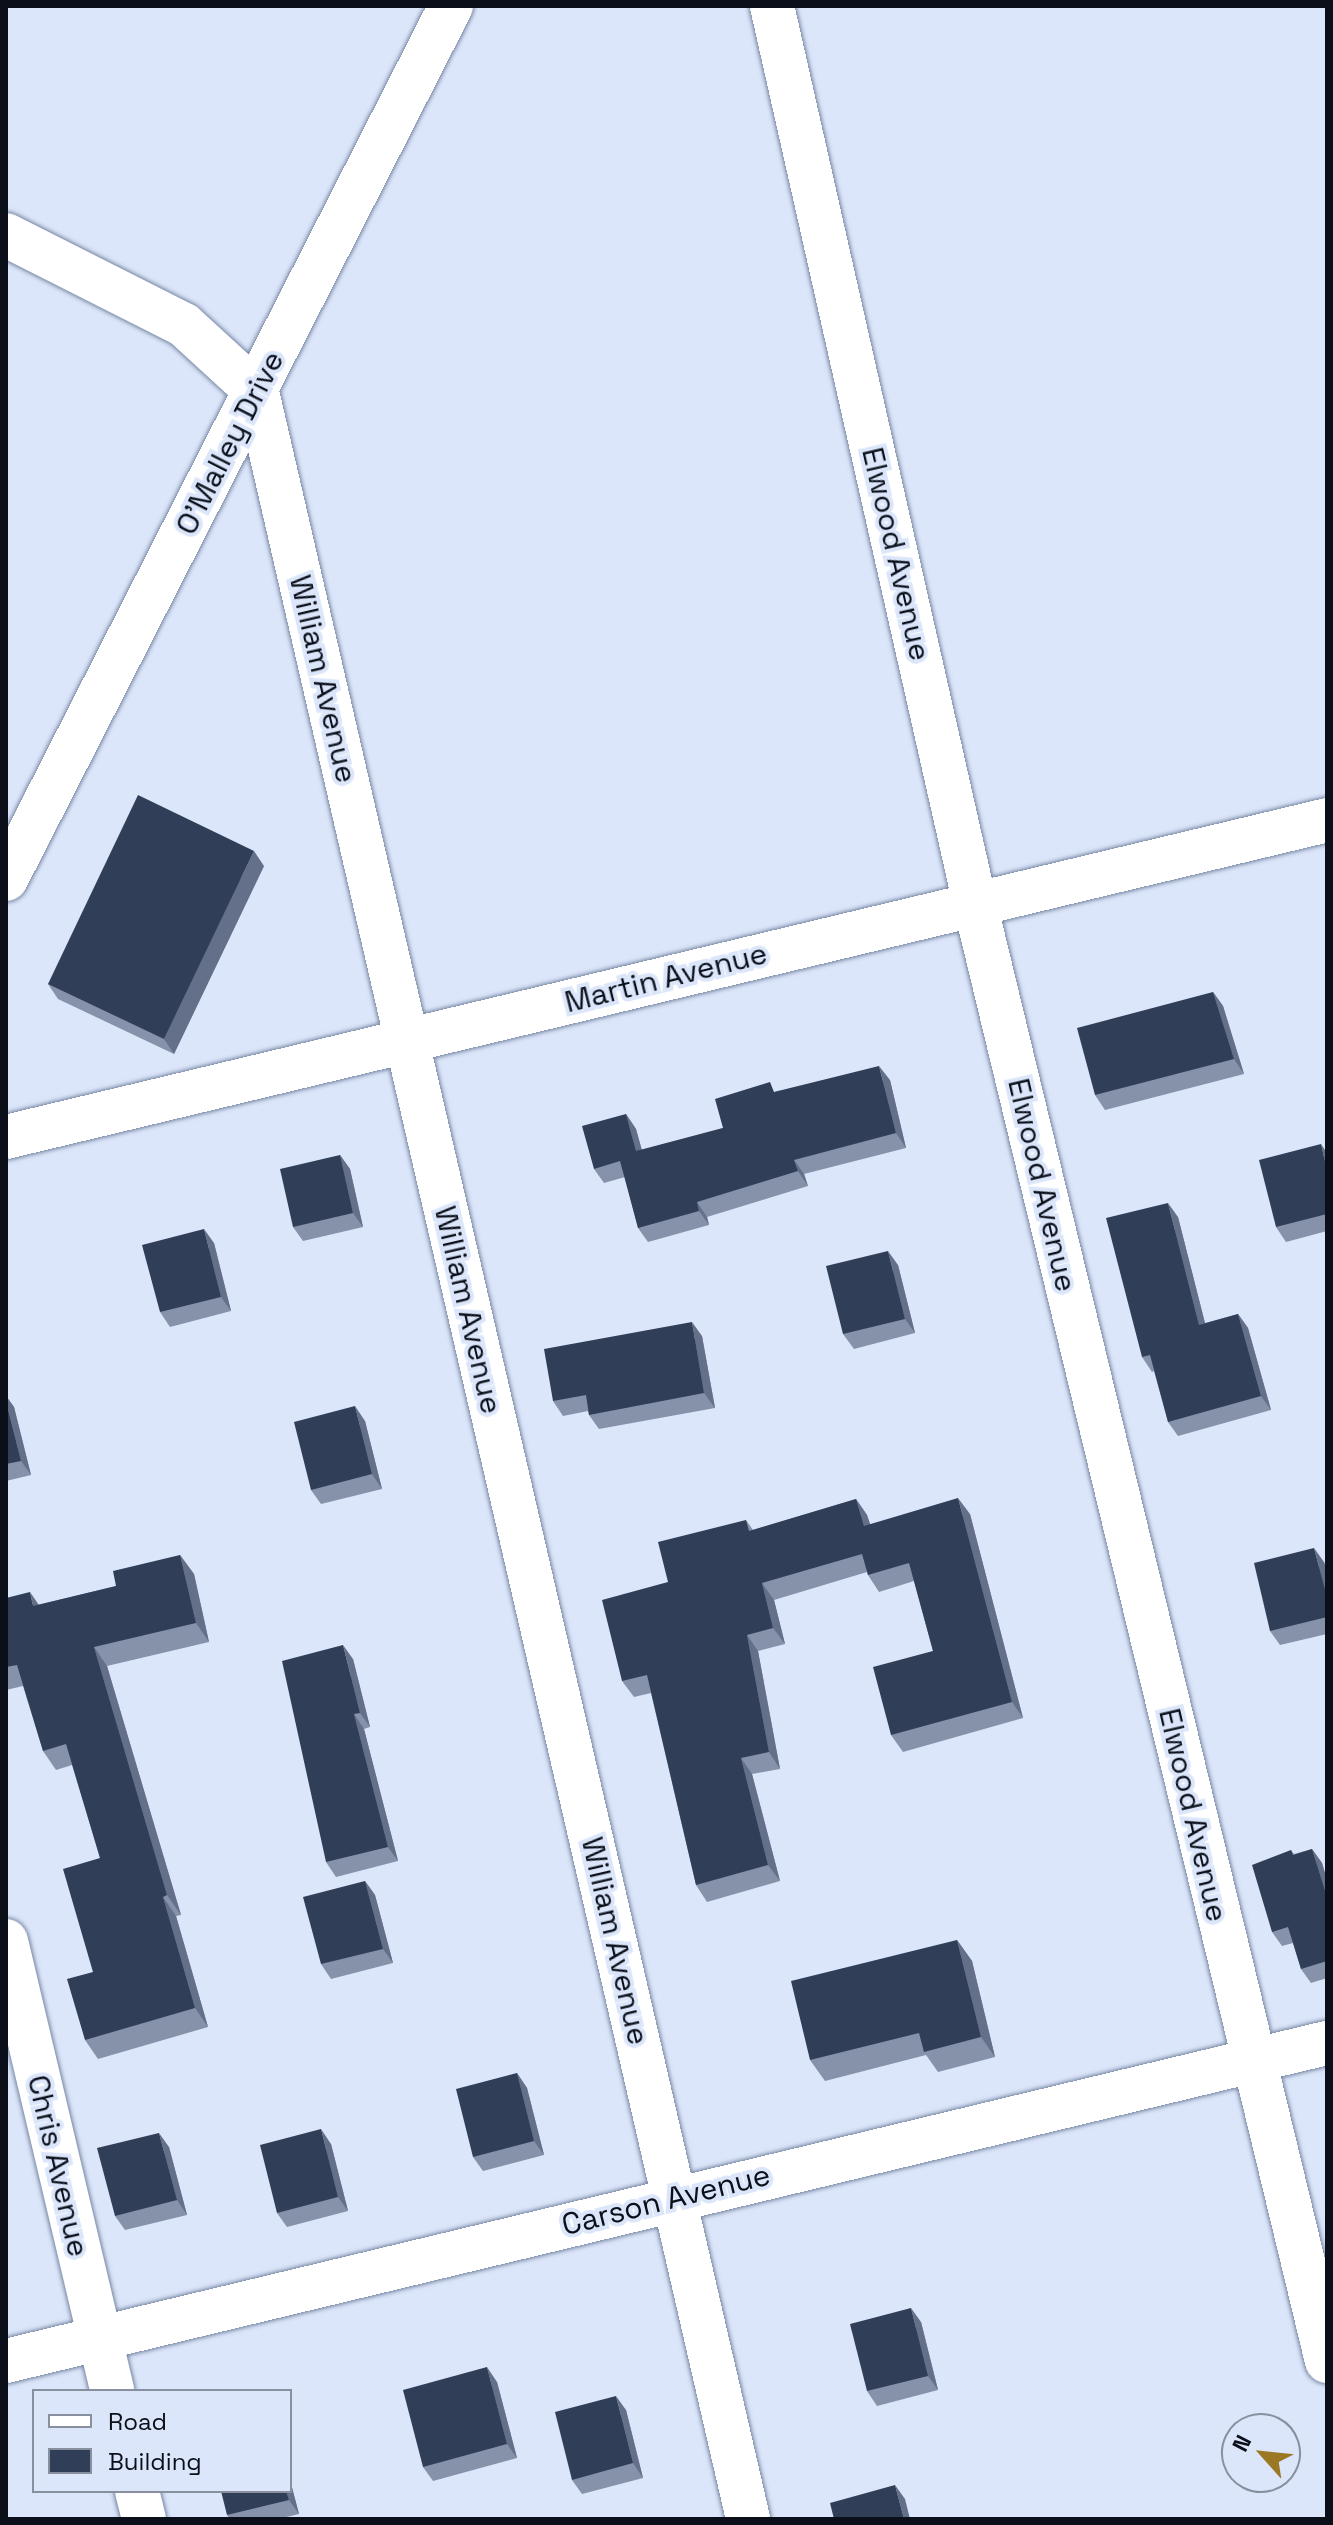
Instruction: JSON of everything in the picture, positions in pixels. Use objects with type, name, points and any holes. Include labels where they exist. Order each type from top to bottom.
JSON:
[{"type":"street","name":"O'Malley Drive","points":[[6,879],[257,392],[451,6]]},
{"type":"street","name":"Elwood Avenue","points":[[772,6],[975,904],[1252,2061],[1327,2361]]},
{"type":"street","points":[[6,235],[184,325],[257,392]]},
{"type":"street","name":"William Avenue","points":[[257,392],[748,2519]]},
{"type":"street","name":"Martin Avenue","points":[[6,1137],[1327,820]]},
{"type":"street","name":"Chris Avenue","points":[[6,1941],[112,2389]]},
{"type":"street","name":"Carson Avenue","points":[[6,2361],[1327,2043]]},
{"type":"street","points":[[138,2493],[144,2519]]},
{"type":"building","points":[[138,795],[254,851],[164,1039],[48,984]]},
{"type":"building","points":[[1213,992],[1234,1059],[1095,1095],[1077,1028]]},
{"type":"building","points":[[879,1066],[896,1133],[794,1160],[798,1171],[697,1202],[699,1211],[638,1228],[620,1161],[594,1169],[582,1126],[626,1114],[636,1151],[723,1128],[715,1099],[770,1082],[774,1092]]},
{"type":"building","points":[[1321,1144],[1327,1170],[1327,1214],[1276,1227],[1259,1160]]},
{"type":"building","points":[[340,1155],[353,1213],[293,1227],[280,1169]]},
{"type":"building","points":[[1168,1203],[1199,1325],[1238,1314],[1261,1396],[1168,1422],[1150,1355],[1142,1357],[1106,1218]]},
{"type":"building","points":[[204,1229],[221,1297],[160,1312],[142,1245]]},
{"type":"building","points":[[888,1251],[905,1319],[843,1334],[826,1266]]},
{"type":"building","points":[[692,1322],[704,1393],[589,1415],[586,1395],[553,1401],[544,1349]]},
{"type":"building","points":[[6,1402],[21,1461],[6,1464]]},
{"type":"building","points":[[355,1406],[372,1474],[311,1490],[294,1422]]},
{"type":"building","points":[[958,1498],[1012,1702],[891,1735],[873,1667],[933,1651],[909,1563],[868,1575],[862,1554],[762,1583],[773,1628],[747,1635],[769,1752],[741,1758],[768,1865],[696,1885],[647,1675],[622,1681],[602,1600],[668,1582],[658,1542],[746,1520],[749,1531],[856,1499],[864,1526]]},
{"type":"building","points":[[1314,1548],[1327,1597],[1327,1617],[1270,1631],[1254,1563]]},
{"type":"building","points":[[180,1555],[196,1623],[94,1647],[167,1895],[163,1897],[195,2008],[85,2040],[67,1979],[93,1972],[63,1869],[100,1858],[66,1744],[43,1751],[17,1665],[6,1667],[6,1598],[30,1592],[33,1606],[116,1586],[113,1571]]},
{"type":"building","points":[[343,1645],[360,1713],[354,1714],[388,1847],[326,1862],[282,1661]]},
{"type":"building","points":[[1312,1849],[1327,1897],[1327,1961],[1301,1969],[1288,1927],[1272,1932],[1252,1865],[1291,1850],[1293,1855]]},
{"type":"building","points":[[365,1881],[383,1949],[321,1964],[303,1897]]},
{"type":"building","points":[[957,1940],[981,2037],[924,2052],[919,2033],[810,2060],[791,1981]]},
{"type":"building","points":[[517,2073],[534,2141],[473,2157],[456,2089]]},
{"type":"building","points":[[321,2129],[338,2197],[277,2213],[260,2145]]},
{"type":"building","points":[[159,2133],[177,2200],[115,2216],[97,2148]]},
{"type":"building","points":[[911,2308],[928,2376],[867,2391],[850,2324]]},
{"type":"building","points":[[487,2367],[507,2444],[423,2467],[403,2390]]},
{"type":"building","points":[[616,2396],[633,2463],[572,2480],[555,2412]]},
{"type":"building","points":[[895,2485],[904,2519],[834,2519],[830,2503]]},
{"type":"building","points":[[222,2493],[287,2493],[289,2500],[227,2515]]}]
